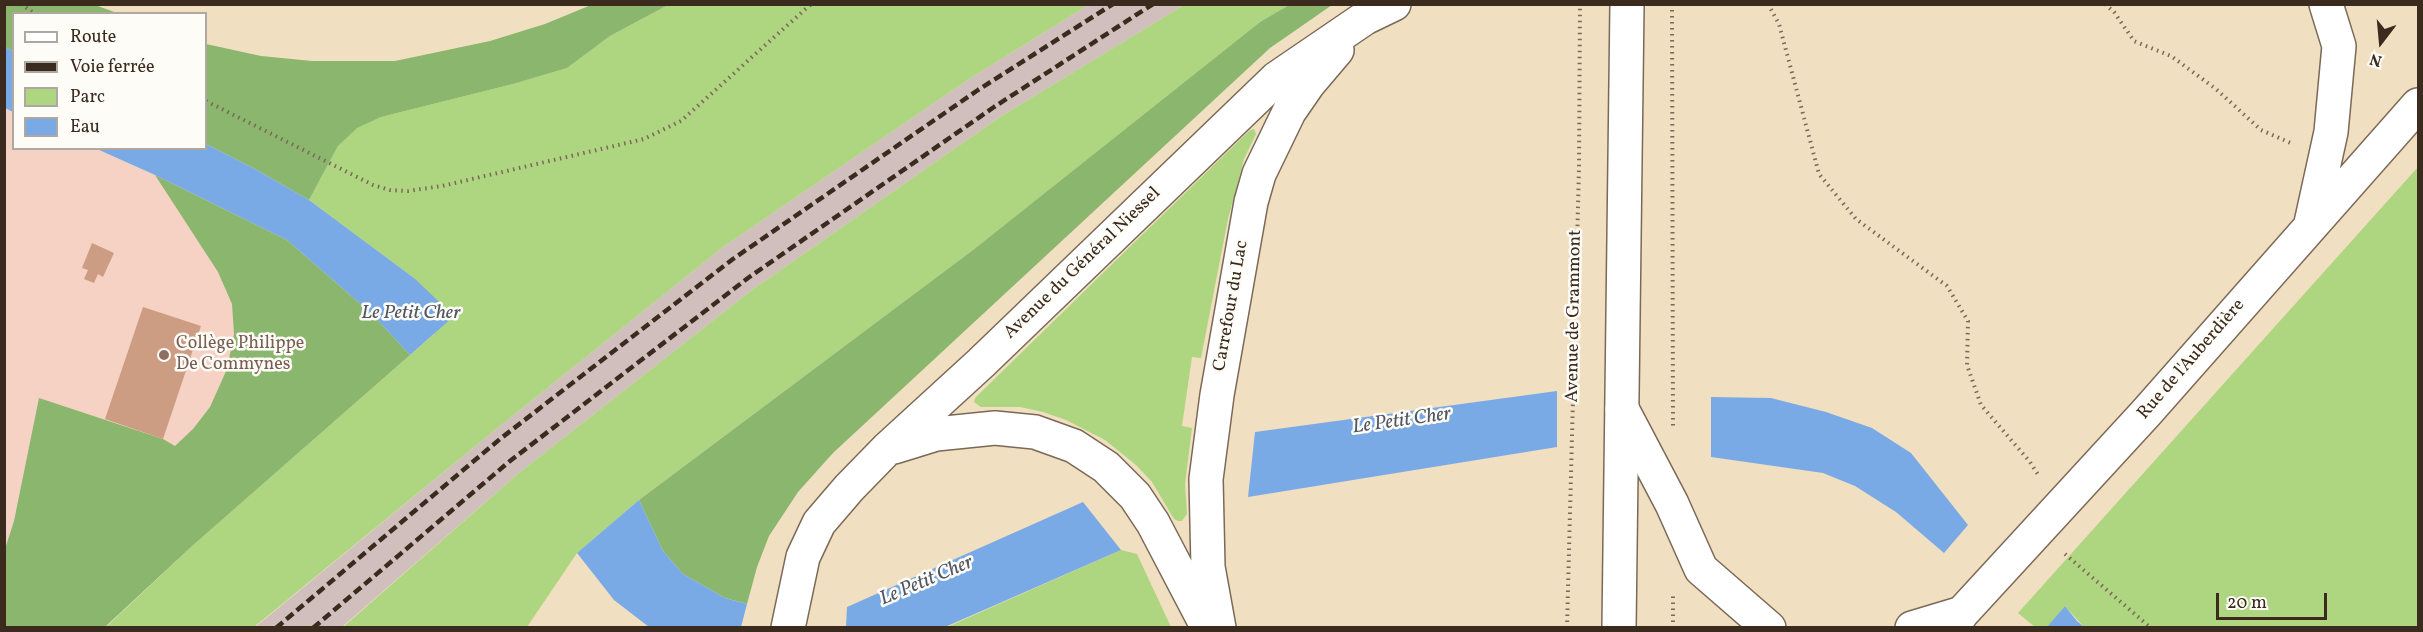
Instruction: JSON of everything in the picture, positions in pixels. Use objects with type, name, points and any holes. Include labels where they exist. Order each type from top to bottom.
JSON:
[{"type":"street","name":"Avenue du Général Niessel","points":[[788,627],[803,557],[819,523],[886,449],[981,363],[1277,78],[1365,18],[1395,4]]},
{"type":"street","points":[[1617,623],[1627,4]]},
{"type":"street","points":[[2311,225],[2331,132],[2339,46],[2326,4]]},
{"type":"street","name":"Carrefour du Lac","points":[[1219,627],[1208,567],[1206,479],[1219,384],[1251,202],[1259,174],[1289,112],[1309,83],[1365,18]]},
{"type":"street","name":"Rue de l'Auberdière","points":[[1912,627],[1957,620],[2146,413],[2418,105]]},
{"type":"street","points":[[1622,409],[1672,504],[1701,569],[1769,627]]},
{"type":"street","points":[[886,449],[936,434],[995,428],[1035,432],[1074,446],[1106,467],[1136,496],[1153,522],[1208,627]]},
{"type":"street","name":"Avenue du Général Niessel","points":[[803,557],[803,627]]},
{"type":"path","points":[[207,102],[372,185],[390,190],[408,191],[442,186],[653,135],[681,121],[811,4]]},
{"type":"path","name":"Avenue de Grammont","points":[[1567,627],[1579,168],[1580,4]]},
{"type":"path","points":[[1672,4],[1673,438]]},
{"type":"path","points":[[1768,4],[1779,24],[1819,174],[1856,219],[1947,286],[1968,321],[1967,365],[1981,405],[2030,462],[2058,508]]},
{"type":"path","points":[[2105,4],[2114,12],[2134,41],[2171,56],[2216,89],[2261,130],[2326,156]]},
{"type":"path","points":[[2059,550],[2151,627]]},
{"type":"path","points":[[1673,582],[1673,627]]},
{"type":"shaded area","points":[[1088,5],[1184,5],[1000,117],[752,290],[519,473],[342,627],[254,628],[723,247],[969,79]]},
{"type":"shaded area","name":"Collège Philippe De Commynes","points":[[5,108],[12,112],[12,150],[99,150],[155,175],[287,240],[372,314],[5,628]]},
{"type":"green space","points":[[5,5],[95,5],[114,12],[12,12],[12,50],[5,47]]},
{"type":"green space","points":[[591,5],[668,5],[610,36],[567,68],[381,117],[357,128],[338,146],[309,200],[207,145],[207,44],[261,56],[312,61],[395,61],[490,41],[545,24]]},
{"type":"green space","points":[[668,5],[1088,5],[969,79],[723,247],[254,627],[105,628],[191,547],[434,334],[414,278],[309,200],[338,146],[356,128],[381,117],[567,68],[610,36]]},
{"type":"green space","points":[[1184,5],[1289,5],[1260,22],[973,250],[639,500],[577,553],[527,627],[342,628],[519,473],[752,290],[1000,117]]},
{"type":"green space","points":[[1289,5],[1332,5],[1270,48],[833,453],[798,492],[769,536],[757,567],[747,604],[725,598],[683,574],[663,551],[639,500],[973,250],[1260,22]]},
{"type":"green space","points":[[1254,129],[1256,134],[1244,159],[1228,219],[1201,358],[1192,357],[1182,426],[1192,428],[1185,484],[1187,514],[1182,521],[1178,521],[1174,519],[1152,482],[1136,465],[1105,440],[1066,420],[1043,412],[1020,407],[981,407],[974,402],[975,398],[1106,270],[1250,130]]},
{"type":"green space","points":[[2418,167],[2418,627],[2084,627],[2065,606],[2048,627],[2036,628],[2018,613]]},
{"type":"green space","points":[[155,175],[287,240],[372,314],[410,355],[191,547],[105,627],[5,628],[5,549],[14,521],[39,398],[163,439],[175,446],[193,429],[210,407],[227,369],[234,334],[232,304],[218,272]]},
{"type":"green space","points":[[1121,550],[1137,554],[1171,627],[945,628]]},
{"type":"water","points":[[5,47],[12,50],[12,112],[5,108]]},
{"type":"water","name":"Le Petit Cher","points":[[207,145],[309,200],[414,278],[454,316],[410,355],[372,314],[287,240],[99,150],[207,150]]},
{"type":"water","points":[[1557,391],[1557,447],[1248,497],[1255,432]]},
{"type":"water","points":[[1711,397],[1771,398],[1826,412],[1872,428],[1911,453],[1968,525],[1944,553],[1896,512],[1855,486],[1823,473],[1711,457]]},
{"type":"water","points":[[639,500],[663,551],[683,574],[725,598],[747,604],[741,627],[649,627],[614,600],[577,553]]},
{"type":"water","points":[[1083,502],[1121,550],[945,627],[846,627],[847,607]]},
{"type":"water","points":[[2065,606],[2077,621],[2084,627],[2047,627]]},
{"type":"building","points":[[92,243],[114,253],[103,277],[98,274],[94,283],[84,279],[88,270],[82,268]]},
{"type":"building","points":[[143,307],[201,326],[163,439],[105,419]]},
{"type":"railway","points":[[276,628],[500,439],[733,259],[978,90],[1113,4]]},
{"type":"railway","points":[[313,628],[510,461],[748,278],[994,107],[1153,4]]},
{"type":"place","name":"Collège Philippe De Commynes","points":[[164,355]]}]
